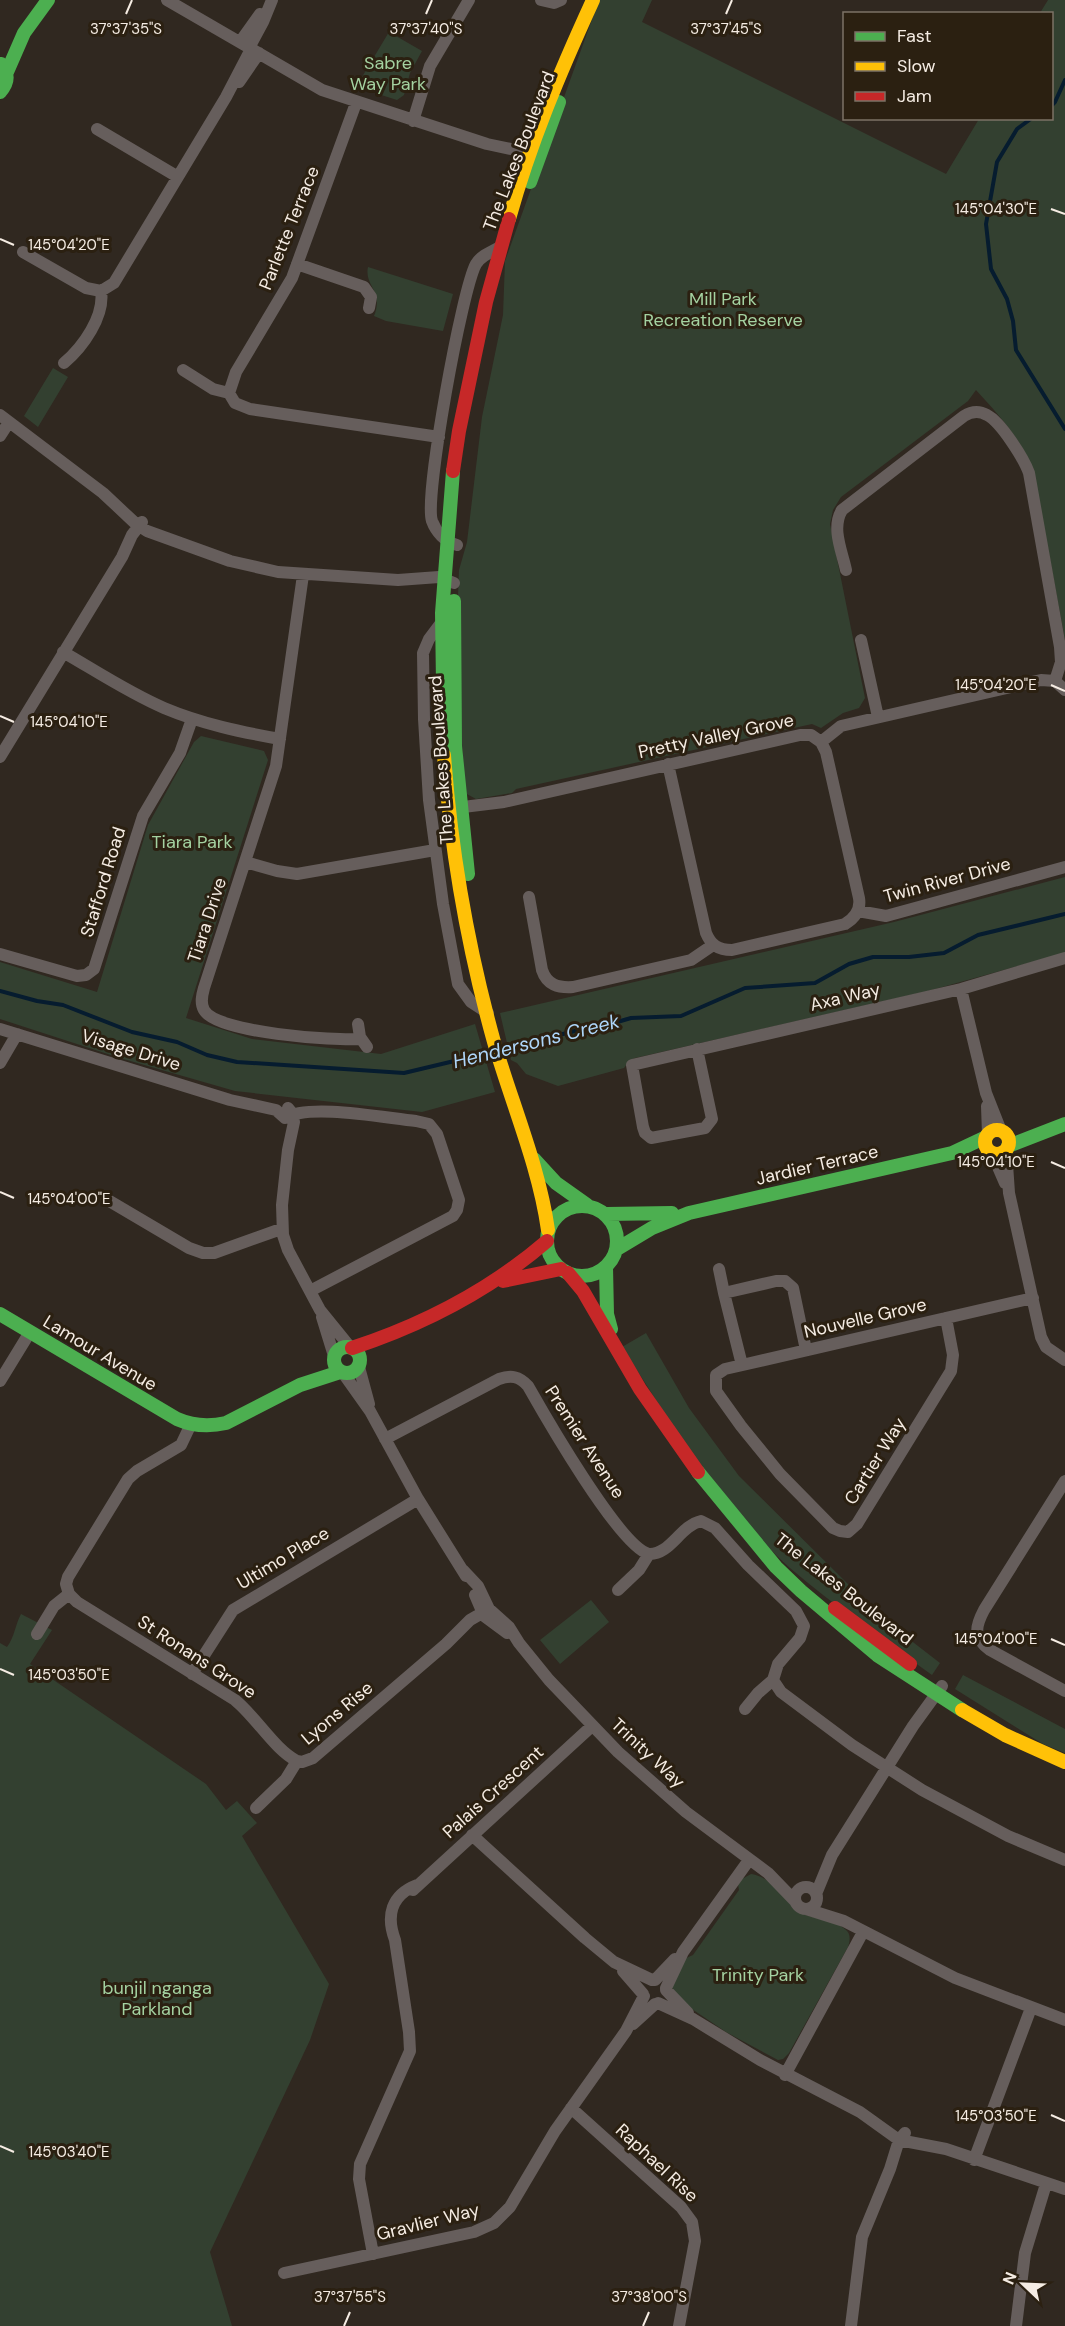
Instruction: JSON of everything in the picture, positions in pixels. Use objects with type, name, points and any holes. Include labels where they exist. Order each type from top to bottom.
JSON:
[{"type":"street","points":[[0,92],[7,82],[3,68],[24,33],[48,0]]},
{"type":"street","points":[[167,0],[322,90],[487,144],[505,154],[531,158]]},
{"type":"street","points":[[23,252],[86,288],[101,291],[114,283],[226,97],[272,0]]},
{"type":"street","points":[[413,121],[430,66],[469,0]]},
{"type":"street","points":[[541,0],[554,3],[561,0]]},
{"type":"street","name":"The Lakes Boulevard","points":[[548,1235],[544,1200],[499,1059],[478,972],[443,729],[441,623],[467,393],[486,302],[513,199],[531,158],[555,83],[593,0]]},
{"type":"street","points":[[0,54],[24,33]]},
{"type":"street","name":"Parlette Terrace","points":[[229,393],[236,372],[287,288],[356,103]]},
{"type":"street","points":[[97,129],[178,177]]},
{"type":"street","name":"The Lakes Boulevard","points":[[451,543],[436,529],[430,514],[439,437],[459,326],[472,272],[478,261],[502,246]]},
{"type":"street","points":[[297,264],[364,288],[370,297],[369,308]]},
{"type":"street","points":[[64,363],[79,348],[99,314],[102,304],[101,291]]},
{"type":"street","points":[[183,370],[213,389],[229,393],[235,403],[250,409],[439,437]]},
{"type":"street","points":[[846,570],[837,531],[838,518],[842,510],[964,416],[974,412],[988,415],[1018,451],[1029,473],[1060,647],[1061,662],[1055,681]]},
{"type":"street","points":[[0,436],[4,419],[142,525],[246,565],[303,575],[398,580],[436,587],[447,582]]},
{"type":"street","points":[[0,757],[142,525]]},
{"type":"street","name":"Tiara Drive","points":[[303,575],[274,775],[202,998],[204,1010],[214,1019],[249,1029],[364,1043],[358,1024]]},
{"type":"street","name":"The Lakes Boulevard","points":[[447,582],[453,703],[454,808]]},
{"type":"street","name":"The Lakes Boulevard","points":[[441,623],[425,646],[422,665],[426,761],[435,850],[458,984],[471,1002],[488,1013]]},
{"type":"street","points":[[861,640],[878,717]]},
{"type":"street","points":[[63,652],[149,701],[192,719],[236,731],[280,739]]},
{"type":"street","points":[[668,764],[706,933],[713,945],[722,950],[732,950],[844,924],[852,920],[858,911],[859,898],[826,752],[821,742],[841,726],[1041,680],[1055,681],[1065,690]]},
{"type":"street","name":"Stafford Road","points":[[0,954],[77,976],[86,975],[94,969],[143,816],[180,753],[192,719]]},
{"type":"street","name":"Pretty Valley Grove","points":[[454,808],[504,802],[800,735],[811,735],[821,742]]},
{"type":"street","points":[[245,862],[297,874],[435,850]]},
{"type":"street","name":"Twin River Drive","points":[[858,911],[886,916],[1065,867]]},
{"type":"street","points":[[529,897],[542,970],[548,980],[558,987],[573,987],[691,960],[713,945]]},
{"type":"street","name":"Axa Way","points":[[697,1049],[712,1119],[705,1128],[654,1138],[648,1136],[643,1127],[632,1065],[697,1049],[962,989],[1065,958]]},
{"type":"street","points":[[962,989],[1043,1342],[1051,1351],[1065,1360]]},
{"type":"street","name":"Visage Drive","points":[[0,1029],[219,1096],[276,1110],[289,1116],[312,1110],[429,1124],[437,1134],[457,1193],[457,1210],[448,1218],[310,1291]]},
{"type":"street","points":[[0,1063],[17,1034]]},
{"type":"street","points":[[289,1116],[282,1229],[288,1250],[320,1310],[334,1357],[334,1366],[341,1373]]},
{"type":"street","name":"Jardier Terrace","points":[[617,1249],[638,1233],[656,1224],[689,1213],[952,1153],[1065,1124]]},
{"type":"street","name":"The Lakes Boulevard","points":[[530,1154],[555,1183],[587,1205]]},
{"type":"street","points":[[106,1199],[189,1248],[203,1253],[214,1253],[282,1229]]},
{"type":"street","points":[[300,1385],[334,1357],[338,1350],[393,1336],[495,1283],[537,1272],[564,1271],[588,1276],[606,1267],[617,1249],[616,1230],[607,1214],[598,1208],[587,1205],[568,1208],[559,1213],[548,1235],[495,1283]]},
{"type":"street","name":"Jardier Terrace","points":[[607,1214],[689,1213]]},
{"type":"street","points":[[548,1235],[553,1261],[564,1271]]},
{"type":"street","name":"The Lakes Boulevard","points":[[606,1267],[607,1314],[615,1346]]},
{"type":"street","points":[[719,1269],[742,1365]]},
{"type":"street","name":"The Lakes Boulevard","points":[[564,1271],[583,1291],[640,1389],[687,1459],[754,1540],[822,1598],[935,1688],[1065,1760]]},
{"type":"street","points":[[724,1293],[776,1281],[788,1282],[792,1288],[806,1350]]},
{"type":"street","name":"Nouvelle Grove","points":[[715,1384],[718,1373],[742,1365],[1033,1299]]},
{"type":"street","points":[[320,1310],[351,1348],[359,1354],[359,1365]]},
{"type":"street","name":"Lamour Avenue","points":[[0,1314],[187,1423]]},
{"type":"street","name":"Cartier Way","points":[[715,1384],[720,1397],[741,1426],[787,1481],[829,1525],[837,1531],[848,1532],[857,1524],[951,1371],[953,1355],[946,1318]]},
{"type":"street","points":[[0,1381],[30,1332]]},
{"type":"street","points":[[37,1634],[54,1606],[69,1594],[66,1584],[68,1578],[121,1488],[137,1471],[181,1445],[187,1423],[213,1426],[226,1423],[300,1385],[341,1373],[352,1373],[393,1336]]},
{"type":"street","name":"Trinity Way","points":[[359,1365],[370,1411]]},
{"type":"street","name":"Trinity Way","points":[[341,1373],[370,1411],[418,1499],[463,1570],[478,1586],[485,1612],[509,1627],[549,1680],[592,1726],[661,1791],[768,1873],[795,1901]]},
{"type":"street","name":"Premier Avenue","points":[[385,1439],[499,1379],[508,1376],[519,1378],[528,1386],[563,1446],[610,1514],[634,1545],[649,1554]]},
{"type":"street","points":[[1065,1481],[984,1610],[976,1630],[980,1642],[990,1650],[1065,1691]]},
{"type":"street","name":"Ultimo Place","points":[[192,1674],[233,1610],[418,1499]]},
{"type":"street","points":[[618,1590],[639,1570],[649,1554],[662,1551],[695,1523],[701,1521],[715,1528],[748,1565],[796,1611],[802,1620],[803,1632],[778,1664],[773,1680],[745,1709]]},
{"type":"street","name":"St Ronans Grove","points":[[69,1594],[77,1602],[244,1707],[287,1755],[297,1761]]},
{"type":"street","name":"Lyons Rise","points":[[256,1808],[286,1779],[297,1761],[302,1762],[313,1758],[447,1644],[475,1626],[485,1612]]},
{"type":"street","points":[[773,1680],[781,1692],[886,1768],[986,1825],[1065,1860]]},
{"type":"street","points":[[807,1909],[815,1904],[816,1895],[832,1855],[935,1688]]},
{"type":"street","name":"Palais Crescent","points":[[374,2254],[359,2179],[360,2164],[410,2051],[395,1940],[398,1912],[417,1885],[592,1726]]},
{"type":"street","points":[[471,1835],[550,1908],[614,1962],[648,2002],[693,2019],[785,2075],[860,2112],[903,2139],[946,2149],[1065,2189]]},
{"type":"street","points":[[832,1855],[796,1892],[795,1901],[800,1907],[844,1921],[956,1978],[1065,2020]]},
{"type":"street","points":[[656,2004],[665,1997],[666,1989],[683,1952],[749,1860]]},
{"type":"street","name":"Trinity Way","points":[[768,1873],[803,1887]]},
{"type":"street","points":[[803,1887],[811,1888],[844,1921]]},
{"type":"street","points":[[785,2075],[863,1932]]},
{"type":"street","points":[[643,1995],[644,1987],[683,1952]]},
{"type":"street","points":[[614,1962],[635,1974],[662,1982],[693,2019]]},
{"type":"street","name":"Gravlier Way","points":[[284,2273],[474,2232],[494,2223],[510,2207],[555,2131],[626,2031],[643,1995]]},
{"type":"street","name":"Gravlier Way","points":[[626,2031],[656,2004]]},
{"type":"street","points":[[974,2160],[1030,2008]]},
{"type":"street","name":"Raphael Rise","points":[[571,2108],[681,2207],[692,2222],[695,2241],[680,2326]]},
{"type":"street","points":[[851,2326],[862,2237],[903,2139]]},
{"type":"street","points":[[1016,2326],[1025,2253],[1046,2184]]},
{"type":"green space","name":"Mill Park Recreation Reserve","points":[[599,0],[652,0],[642,22],[946,174],[978,120],[1053,120],[1053,12],[1041,12],[1048,0],[1065,0],[1065,640],[1034,473],[1017,439],[976,390],[968,401],[841,497],[833,510],[830,524],[865,698],[859,708],[843,713],[821,728],[812,724],[516,789],[512,793],[476,799],[465,793],[456,647],[459,570],[467,542],[482,417],[503,315],[505,261]]},
{"type":"green space","name":"Sabre Way Park","points":[[389,32],[422,51],[410,73],[404,95],[397,100],[356,87]]},
{"type":"green space","points":[[368,267],[453,294],[443,331],[386,321],[374,316],[377,300],[369,279]]},
{"type":"green space","points":[[53,368],[68,377],[38,427],[24,416]]},
{"type":"green space","name":"Tiara Park","points":[[201,736],[264,751],[268,760],[186,1018],[252,1039],[381,1054],[475,1024],[495,1092],[422,1112],[235,1091],[120,1058],[0,1019],[0,962],[97,992],[148,825],[194,742]]},
{"type":"green space","points":[[1065,877],[1065,953],[928,991],[635,1058],[630,1060],[624,1068],[558,1086],[526,1074],[517,1063],[511,1060],[500,1013],[894,922]]},
{"type":"green space","points":[[646,1333],[689,1408],[739,1476],[855,1591],[852,1595],[940,1663],[932,1675],[807,1582],[765,1544],[741,1518],[698,1463],[622,1347]]},
{"type":"green space","points":[[591,1600],[609,1622],[560,1664],[540,1640]]},
{"type":"green space","name":"bunjil nganga Parkland","points":[[21,1614],[52,1630],[30,1664],[206,1784],[226,1810],[237,1801],[257,1823],[242,1836],[329,1984],[310,2040],[210,2252],[232,2326],[0,2326],[0,1643],[7,1647]]},
{"type":"green space","points":[[963,1675],[1065,1729],[1065,1753],[1043,1744],[955,1689]]},
{"type":"green space","name":"Trinity Park","points":[[751,1874],[775,1886],[795,1910],[835,1923],[846,1930],[850,1940],[789,2053],[783,2059],[778,2060],[726,2032],[689,2007],[671,1987],[684,1959],[693,1955],[739,1890],[738,1884]]},
{"type":"waterway","points":[[1053,104],[1065,80]]},
{"type":"waterway","points":[[1029,120],[1017,129],[997,162],[986,224],[991,269],[1007,299],[1013,321],[1016,350],[1065,429]]},
{"type":"waterway","name":"Hendersons Creek","points":[[502,1049],[631,1018],[681,1016],[745,988],[815,983],[849,964],[873,957],[909,957],[944,953],[978,935],[1065,914]]},
{"type":"waterway","name":"Hendersons Creek","points":[[0,991],[63,1005],[132,1032],[177,1042],[207,1055],[237,1062],[404,1073],[492,1052]]},
{"type":"traffic: fast","points":[[7,72],[24,33],[48,0]]},
{"type":"traffic: fast","points":[[0,92],[5,85],[6,78],[1,64]]},
{"type":"traffic: fast","points":[[530,182],[559,102]]},
{"type":"traffic: fast","points":[[444,755],[442,613],[453,471]]},
{"type":"traffic: fast","points":[[454,601],[455,746],[468,874]]},
{"type":"traffic: fast","points":[[1008,1146],[1065,1124]]},
{"type":"traffic: fast","points":[[617,1249],[652,1228],[689,1213],[952,1153],[986,1137]]},
{"type":"traffic: fast","points":[[534,1159],[556,1183],[587,1205]]},
{"type":"traffic: fast","points":[[589,1206],[602,1212],[611,1221],[615,1227],[617,1241],[615,1255],[607,1266],[596,1274],[575,1276],[557,1266],[549,1255],[547,1234],[557,1216],[568,1208],[589,1206]]},
{"type":"traffic: fast","points":[[607,1214],[672,1213]]},
{"type":"traffic: fast","points":[[606,1267],[607,1314],[611,1329]]},
{"type":"traffic: fast","points":[[0,1314],[177,1419],[195,1424],[226,1423],[300,1385],[340,1372]]},
{"type":"traffic: fast","points":[[347,1347],[356,1351],[360,1360],[356,1369],[347,1373],[338,1369],[334,1360],[338,1351],[347,1347]]},
{"type":"traffic: fast","points":[[698,1472],[776,1567],[801,1591],[877,1655],[962,1710]]},
{"type":"traffic: slow","points":[[509,219],[546,108],[593,0]]},
{"type":"traffic: slow","points":[[444,755],[456,864],[476,971],[494,1042],[538,1182],[548,1230]]},
{"type":"traffic: slow","points":[[997,1130],[1005,1134],[1009,1142],[1005,1150],[997,1154],[989,1150],[985,1142],[989,1134],[997,1130]]},
{"type":"traffic: slow","points":[[962,1710],[1005,1735],[1065,1762]]},
{"type":"traffic: jam","points":[[453,471],[486,302],[509,219]]},
{"type":"traffic: jam","points":[[352,1348],[405,1328],[455,1304],[502,1275],[547,1241]]},
{"type":"traffic: jam","points":[[503,1281],[561,1269]]},
{"type":"traffic: jam","points":[[568,1273],[583,1291],[640,1389],[698,1472]]},
{"type":"traffic: jam","points":[[835,1608],[910,1664]]}]
